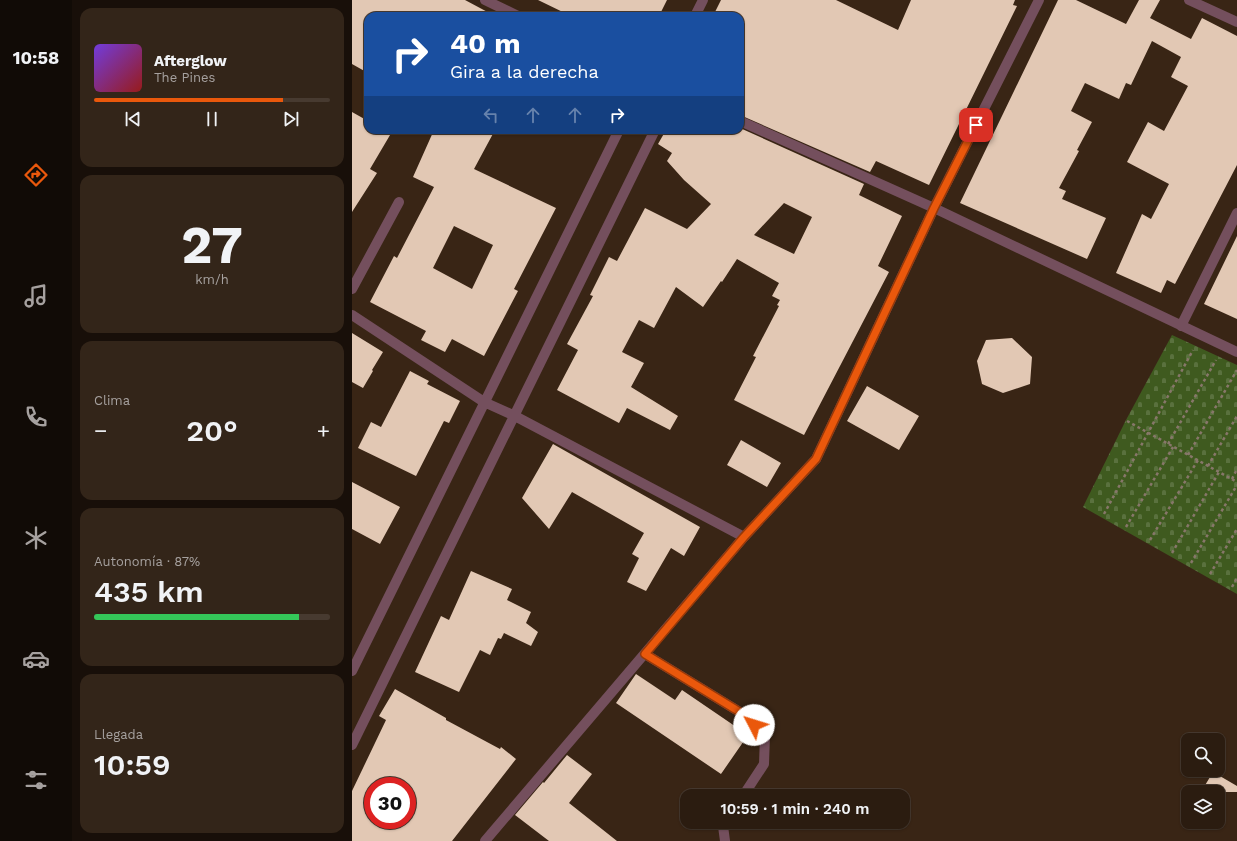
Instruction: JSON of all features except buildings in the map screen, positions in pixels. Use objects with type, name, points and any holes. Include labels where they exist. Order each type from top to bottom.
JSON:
[{"type":"street","points":[[485,0],[510,12]]},
{"type":"street","points":[[697,12],[703,0]]},
{"type":"street","points":[[485,841],[744,537],[816,459],[934,208],[1039,0]]},
{"type":"street","points":[[1189,0],[1237,22]]},
{"type":"street","points":[[744,123],[934,208],[1237,352]]},
{"type":"street","points":[[352,671],[617,134]]},
{"type":"street","points":[[352,745],[356,728],[653,134]]},
{"type":"street","points":[[352,289],[399,202]]},
{"type":"street","points":[[1181,326],[1237,213]]},
{"type":"street","points":[[352,315],[484,402],[513,415],[744,537]]},
{"type":"street","points":[[645,654],[743,714],[765,735],[764,764],[748,789]]},
{"type":"street","points":[[723,829],[725,841]]},
{"type":"path","points":[[1104,514],[1194,350]]},
{"type":"path","points":[[1168,444],[1216,360]]},
{"type":"path","points":[[1188,455],[1237,370]]},
{"type":"path","points":[[1208,466],[1237,416]]},
{"type":"path","points":[[1127,421],[1237,483],[1191,564]]},
{"type":"path","points":[[1126,527],[1174,447]]},
{"type":"path","points":[[1150,540],[1198,460]]},
{"type":"path","points":[[1232,479],[1237,469]]},
{"type":"path","points":[[1172,553],[1219,472]]},
{"type":"path","points":[[1210,574],[1237,529]]},
{"type":"path","points":[[1232,587],[1237,578]]},
{"type":"green space","points":[[1172,335],[1237,365],[1237,594],[1083,507],[1126,420]]},
{"type":"route","points":[[754,725],[743,714],[645,654],[744,537],[816,459],[934,208],[976,125]]}]
